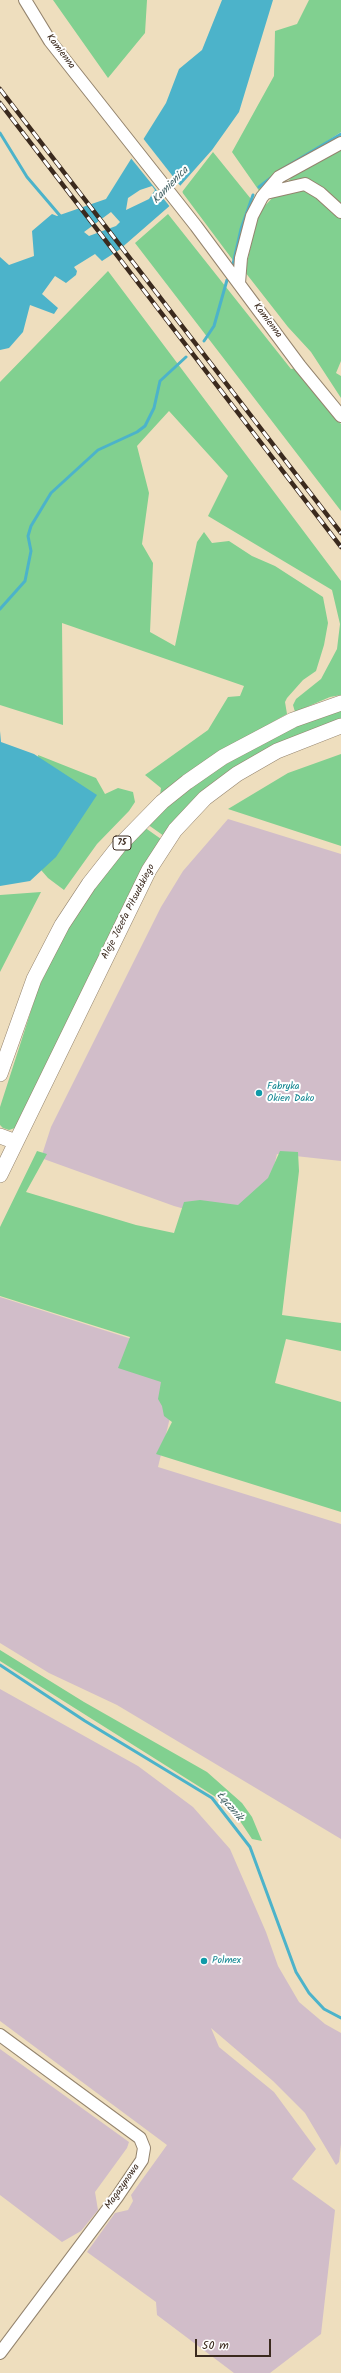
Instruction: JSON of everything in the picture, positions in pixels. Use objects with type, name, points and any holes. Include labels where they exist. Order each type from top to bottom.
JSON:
[{"type":"main road","name":"75","points":[[0,1074],[34,979],[62,925],[89,884],[125,840],[162,802],[223,756],[293,720],[341,703]]},
{"type":"main road","name":"Aleje Józefa Piłsudskiego","points":[[0,1175],[142,884],[175,830],[205,798],[237,774],[277,751],[314,735],[341,726]]},
{"type":"main road","points":[[0,1136],[16,1142]]},
{"type":"street","name":"Kamienna","points":[[25,0],[50,41],[196,226],[300,366],[341,416]]},
{"type":"street","points":[[239,283],[241,258],[252,216],[266,193],[279,177],[341,143]]},
{"type":"street","points":[[266,193],[305,184],[320,192],[341,212]]},
{"type":"street","name":"Magazynowa","points":[[0,2035],[140,2138],[144,2148],[142,2160],[117,2197],[0,2353]]},
{"type":"shaded area","points":[[228,819],[341,854],[341,1161],[277,1154],[274,1166],[268,1232],[174,1206],[41,1158],[51,1127],[161,907],[183,871]]},
{"type":"shaded area","points":[[0,1297],[185,1356],[158,1467],[341,1524],[341,1839],[117,1705],[49,1673],[0,1643]]},
{"type":"shaded area","points":[[0,1689],[138,1766],[193,1807],[230,1849],[266,1932],[278,1966],[299,2002],[325,2024],[341,2033],[341,2144],[339,2162],[336,2165],[305,2113],[273,2081],[211,2028],[219,2047],[274,2092],[316,2149],[292,2179],[335,2210],[321,2334],[270,2373],[234,2373],[157,2315],[156,2302],[87,2252],[115,2213],[128,2210],[133,2201],[131,2195],[167,2145],[0,2021]]},
{"type":"shaded area","points":[[0,2049],[129,2142],[127,2148],[95,2192],[98,2210],[81,2231],[62,2242],[0,2195]]},
{"type":"green space","points":[[53,0],[147,0],[145,33],[108,78]]},
{"type":"green space","points":[[309,0],[341,0],[341,132],[278,173],[262,195],[232,152],[274,76],[275,31],[297,24]]},
{"type":"green space","points":[[341,149],[341,361],[336,373],[341,376],[341,398],[311,352],[288,327],[245,272],[258,213],[295,174]]},
{"type":"green space","points":[[213,152],[255,204],[245,216],[235,263],[182,192]]},
{"type":"green space","points":[[168,214],[291,369],[296,368],[341,424],[341,511],[135,243]]},
{"type":"green space","points":[[108,271],[341,581],[341,695],[330,697],[295,712],[293,705],[296,699],[321,679],[337,649],[340,624],[332,590],[208,516],[228,476],[169,411],[137,446],[149,493],[142,544],[153,563],[150,632],[175,646],[197,542],[204,532],[212,543],[229,541],[252,556],[275,566],[323,597],[328,623],[324,645],[316,671],[303,680],[287,698],[285,702],[287,714],[232,745],[160,795],[161,788],[145,775],[208,730],[228,697],[240,696],[244,686],[62,623],[63,725],[0,705],[0,382]]},
{"type":"green space","points":[[341,709],[341,721],[303,734],[164,836],[147,824],[208,774],[297,725]]},
{"type":"green space","points":[[341,754],[341,846],[228,809],[288,773]]},
{"type":"green space","points":[[38,755],[96,778],[105,794],[118,788],[133,792],[135,802],[129,811],[97,844],[64,890],[48,878],[35,863],[40,782]]},
{"type":"green space","points":[[144,827],[161,839],[15,1128],[9,1130],[3,1128],[0,1125],[0,1107],[38,989],[59,945],[90,891]]},
{"type":"green space","points":[[41,892],[0,972],[0,895]]},
{"type":"green space","points":[[37,1151],[47,1154],[26,1192],[136,1225],[174,1233],[184,1202],[200,1200],[238,1205],[268,1178],[280,1151],[298,1152],[299,1171],[282,1315],[341,1323],[341,1351],[286,1339],[275,1383],[341,1402],[341,1512],[156,1454],[172,1422],[164,1416],[162,1406],[158,1399],[161,1382],[118,1368],[130,1337],[0,1296],[0,1227]]},
{"type":"green space","points":[[0,1650],[84,1702],[207,1772],[242,1803],[252,1817],[262,1841],[252,1839],[230,1806],[0,1661]]},
{"type":"water","name":"Kamienica","points":[[222,0],[273,0],[239,112],[212,150],[180,186],[181,196],[119,250],[102,261],[95,254],[74,267],[77,271],[76,275],[66,283],[55,276],[42,294],[58,308],[54,314],[30,305],[23,332],[9,348],[0,350],[0,257],[9,265],[34,256],[32,231],[52,214],[57,216],[106,199],[166,103],[179,69],[202,50]],"holes":[[[152,186],[155,190],[149,199],[126,210],[128,198],[140,190]],[[111,212],[120,222],[116,226],[89,236],[84,232]]]},
{"type":"water","points":[[0,731],[1,742],[34,754],[97,795],[56,857],[30,881],[0,886]]},
{"type":"pier","points":[[142,137],[182,188],[183,197],[171,208],[130,157]]},
{"type":"waterway","points":[[0,133],[27,177],[62,218]]},
{"type":"waterway","points":[[279,171],[341,134]]},
{"type":"waterway","points":[[259,187],[272,177]]},
{"type":"waterway","points":[[233,264],[241,229],[253,195]]},
{"type":"waterway","points":[[204,341],[214,326],[227,280]]},
{"type":"waterway","points":[[0,609],[25,581],[31,551],[28,536],[31,526],[51,493],[98,450],[137,432],[145,426],[154,408],[160,381],[186,357]]},
{"type":"waterway","name":"Łącznik","points":[[0,1665],[85,1721],[212,1798],[250,1847],[296,1972],[309,1993],[324,2009],[341,2018]]},
{"type":"railway","points":[[0,89],[341,533]]},
{"type":"railway","points":[[0,103],[341,547]]},
{"type":"place","name":"Fabryka Okien Dako","points":[[259,1093]]},
{"type":"place","name":"Polmex","points":[[204,1961]]}]
